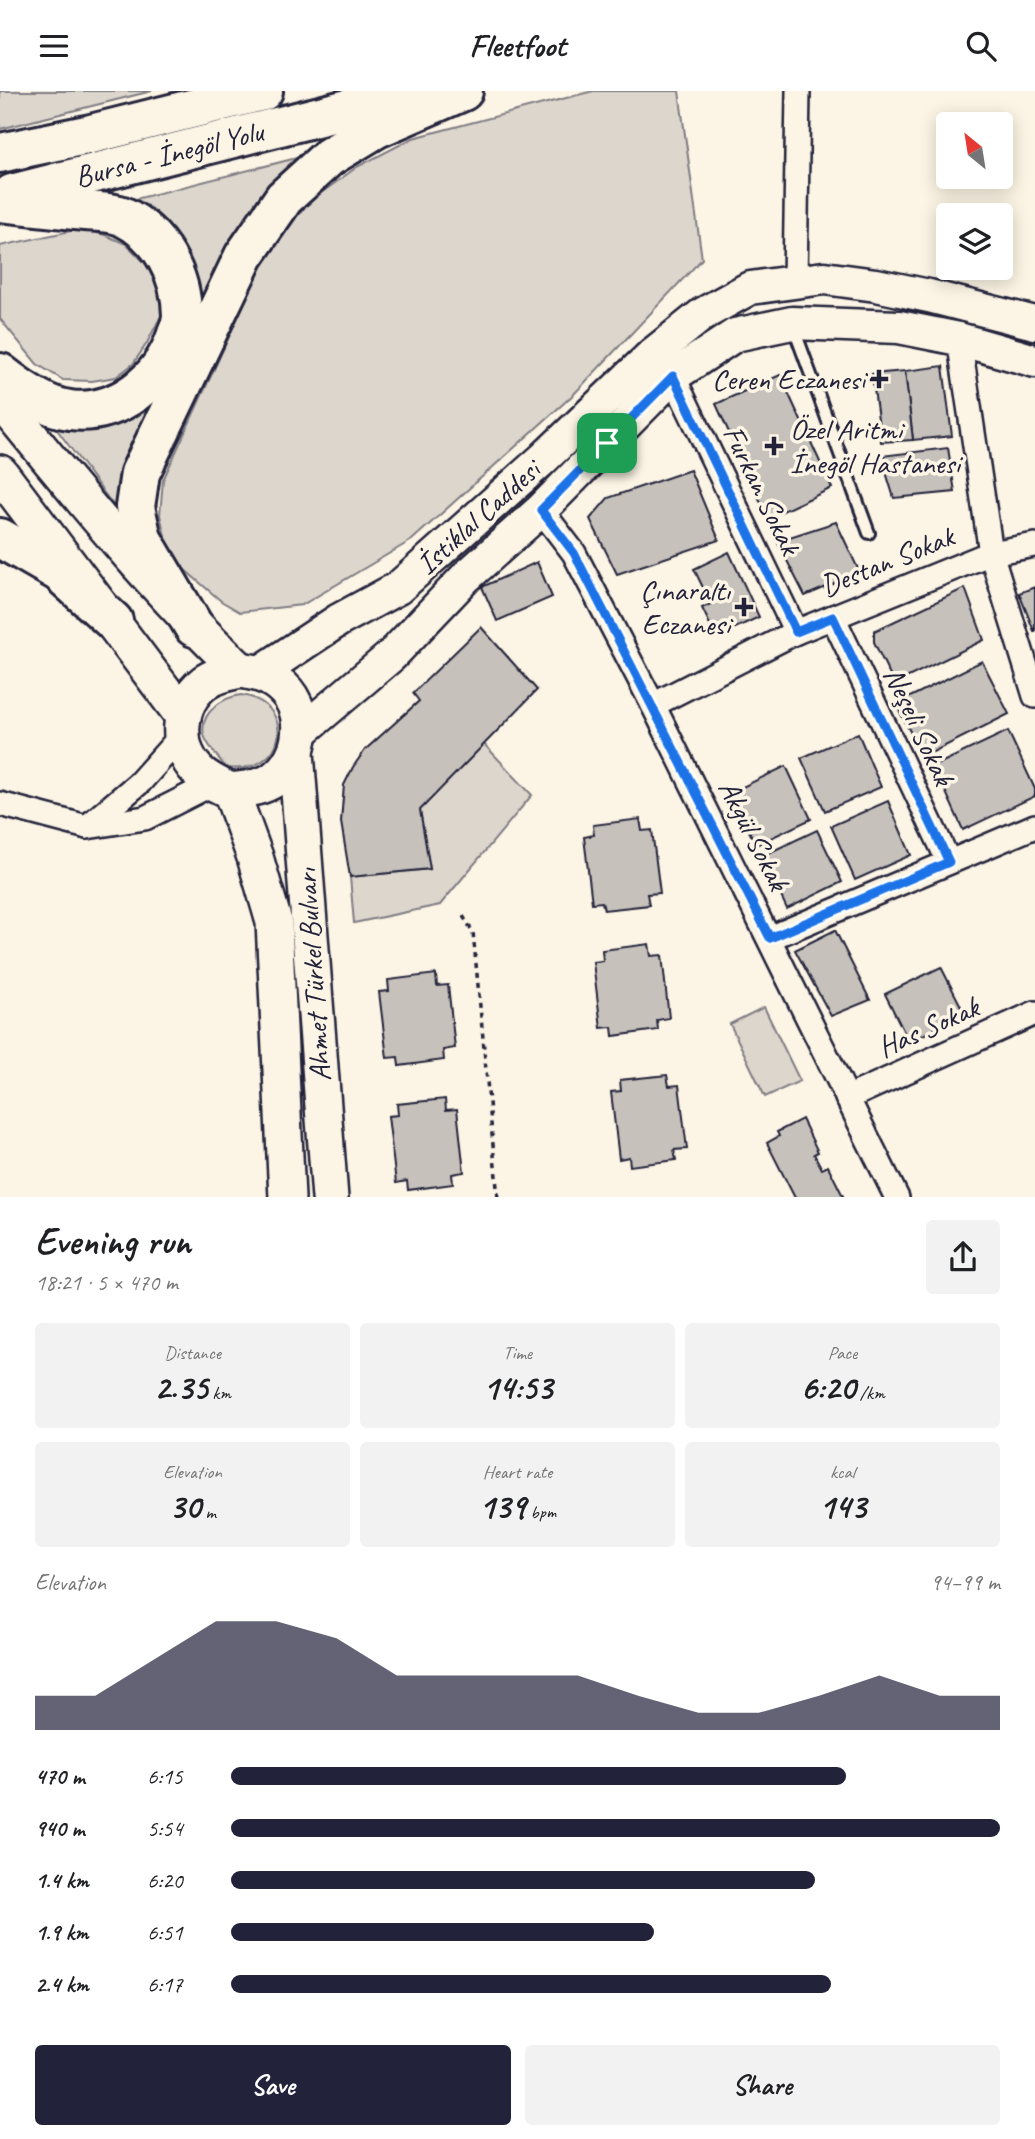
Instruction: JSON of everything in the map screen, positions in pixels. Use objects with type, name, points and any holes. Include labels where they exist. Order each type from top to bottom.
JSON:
[{"type":"highway","name":"Bursa - İnegöl Yolu","points":[[0,153],[90,134],[263,91]]},
{"type":"highway","name":"Bursa - İnegöl Yolu","points":[[0,199],[419,91]]},
{"type":"highway","points":[[194,627],[142,539],[135,507],[141,473],[244,256],[284,198],[329,157],[377,128],[463,91]]},
{"type":"highway","points":[[0,199],[119,215],[143,228],[164,250],[176,281],[182,318],[172,347],[154,377],[126,399],[97,410],[68,410],[31,394],[0,373]]},
{"type":"highway","points":[[0,538],[59,572],[113,621]]},
{"type":"main road","name":"İstiklal Caddesi","points":[[249,672],[398,588],[543,459],[653,354],[704,314],[750,288],[824,278],[876,285],[1035,323]]},
{"type":"main road","name":"İstiklal Caddesi","points":[[298,742],[391,656],[466,577],[541,510],[673,376],[735,335],[792,323],[899,327],[959,339],[1035,361]]},
{"type":"main road","points":[[0,399],[118,543],[194,627],[249,672],[276,682],[290,696],[298,713],[298,742],[286,768],[271,781],[252,788],[222,787],[198,771],[187,755],[182,726],[113,621],[0,473]]},
{"type":"main road","points":[[182,726],[191,698],[204,683],[221,674],[249,672]]},
{"type":"main road","name":"Ahmet Türkel Bulvarı","points":[[298,742],[330,1197]]},
{"type":"main road","name":"Ahmet Türkel Bulvarı","points":[[222,787],[255,857],[274,922],[287,1197]]},
{"type":"street","points":[[795,281],[798,91]]},
{"type":"street","points":[[959,339],[991,553],[1035,696]]},
{"type":"street","name":"Furkan Sokak","points":[[673,376],[796,632]]},
{"type":"street","name":"Akgül Sokak","points":[[541,510],[574,553],[653,705],[896,1197]]},
{"type":"street","name":"Destan Sokak","points":[[653,705],[796,632],[991,553],[1035,545]]},
{"type":"street","name":"Neşeli Sokak","points":[[833,617],[949,862]]},
{"type":"street","points":[[86,827],[140,782],[182,726]]},
{"type":"street","points":[[0,804],[86,827],[145,818],[222,787]]},
{"type":"street","points":[[770,938],[1035,826]]},
{"type":"street","name":"Has Sokak","points":[[847,1098],[1035,1013]]},
{"type":"lane","points":[[792,323],[869,533]]},
{"type":"path","points":[[463,916],[473,932],[498,1197]]},
{"type":"shaded area","points":[[0,91],[152,91],[0,129]]},
{"type":"shaded area","points":[[593,91],[679,91],[702,259],[574,394],[412,540],[302,605],[240,612],[221,601],[184,569],[166,540],[160,515],[163,480],[263,263],[306,204],[357,167],[413,138]]},
{"type":"shaded area","points":[[320,152],[122,517],[49,419],[95,422],[194,306],[108,206]]},
{"type":"shaded area","points":[[80,229],[126,244],[146,264],[158,287],[164,310],[133,364],[116,377],[92,381],[63,380],[37,364],[0,319],[0,246]]},
{"type":"shaded area","points":[[241,695],[259,701],[271,711],[277,723],[278,737],[273,750],[263,761],[247,767],[226,768],[208,744],[203,727],[214,707]]},
{"type":"shaded area","points":[[484,744],[532,795],[440,905],[354,923],[350,877],[430,869],[420,810]]},
{"type":"shaded area","points":[[764,1007],[800,1081],[765,1097],[730,1024]]},
{"type":"building","points":[[943,366],[952,436],[913,440],[905,371]]},
{"type":"building","points":[[905,371],[913,440],[881,442],[872,374]]},
{"type":"building","name":"Özel Aritmi İnegöl Hastanesi","points":[[780,375],[832,488],[768,518],[716,404]]},
{"type":"building","points":[[948,448],[955,492],[894,498],[881,456]]},
{"type":"building","points":[[690,470],[719,540],[617,574],[590,519],[608,498]]},
{"type":"building","points":[[836,522],[860,573],[805,596],[777,541]]},
{"type":"building","points":[[729,552],[759,617],[716,637],[702,608],[711,604],[694,569]]},
{"type":"building","points":[[537,562],[552,597],[497,621],[482,587]]},
{"type":"building","points":[[1035,587],[1035,631],[1034,631],[1019,593]]},
{"type":"building","points":[[965,588],[984,640],[894,684],[874,642],[874,631]]},
{"type":"building","points":[[481,627],[537,690],[420,810],[430,869],[350,877],[341,822],[344,785],[353,767],[365,750],[419,701],[413,693]]},
{"type":"building","points":[[982,661],[1009,714],[923,757],[896,704]]},
{"type":"building","points":[[1008,731],[1035,789],[1035,796],[963,830],[934,766]]},
{"type":"building","points":[[858,733],[881,787],[825,811],[801,758]]},
{"type":"building","points":[[786,766],[811,819],[756,845],[730,793]]},
{"type":"building","points":[[888,801],[911,855],[855,880],[831,826]]},
{"type":"building","points":[[640,819],[642,831],[652,830],[660,893],[647,894],[649,905],[604,910],[602,902],[592,903],[584,837],[594,835],[593,825]]},
{"type":"building","points":[[817,830],[842,882],[787,909],[762,856]]},
{"type":"building","points":[[835,930],[870,1000],[831,1016],[795,950]]},
{"type":"building","points":[[649,944],[651,956],[662,955],[669,1018],[657,1020],[658,1030],[613,1036],[612,1027],[601,1028],[593,962],[603,961],[602,950]]},
{"type":"building","points":[[941,967],[965,1014],[909,1042],[885,994]]},
{"type":"building","points":[[436,974],[437,986],[448,985],[455,1048],[443,1050],[444,1060],[399,1066],[398,1057],[387,1058],[379,992],[389,991],[388,980]]},
{"type":"building","points":[[667,1075],[669,1086],[679,1085],[687,1149],[674,1150],[676,1160],[630,1166],[629,1157],[619,1159],[611,1092],[621,1091],[620,1080]]},
{"type":"building","points":[[445,1099],[446,1110],[457,1109],[464,1172],[452,1174],[453,1184],[408,1190],[407,1181],[396,1183],[388,1116],[398,1115],[397,1104]]},
{"type":"building","points":[[802,1119],[818,1152],[814,1154],[822,1169],[828,1166],[844,1197],[794,1197],[767,1143],[779,1136],[777,1132]]},
{"type":"place","name":"Ceren Eczanesi","points":[[879,379]]},
{"type":"place","name":"Özel Aritmi İnegöl Hastanesi","points":[[774,446]]},
{"type":"place","name":"Çınaraltı Eczanesi","points":[[744,607]]},
{"type":"route","points":[[673,376],[796,632],[833,617],[949,862],[770,938],[574,553],[541,510],[607,443],[673,376]]}]
